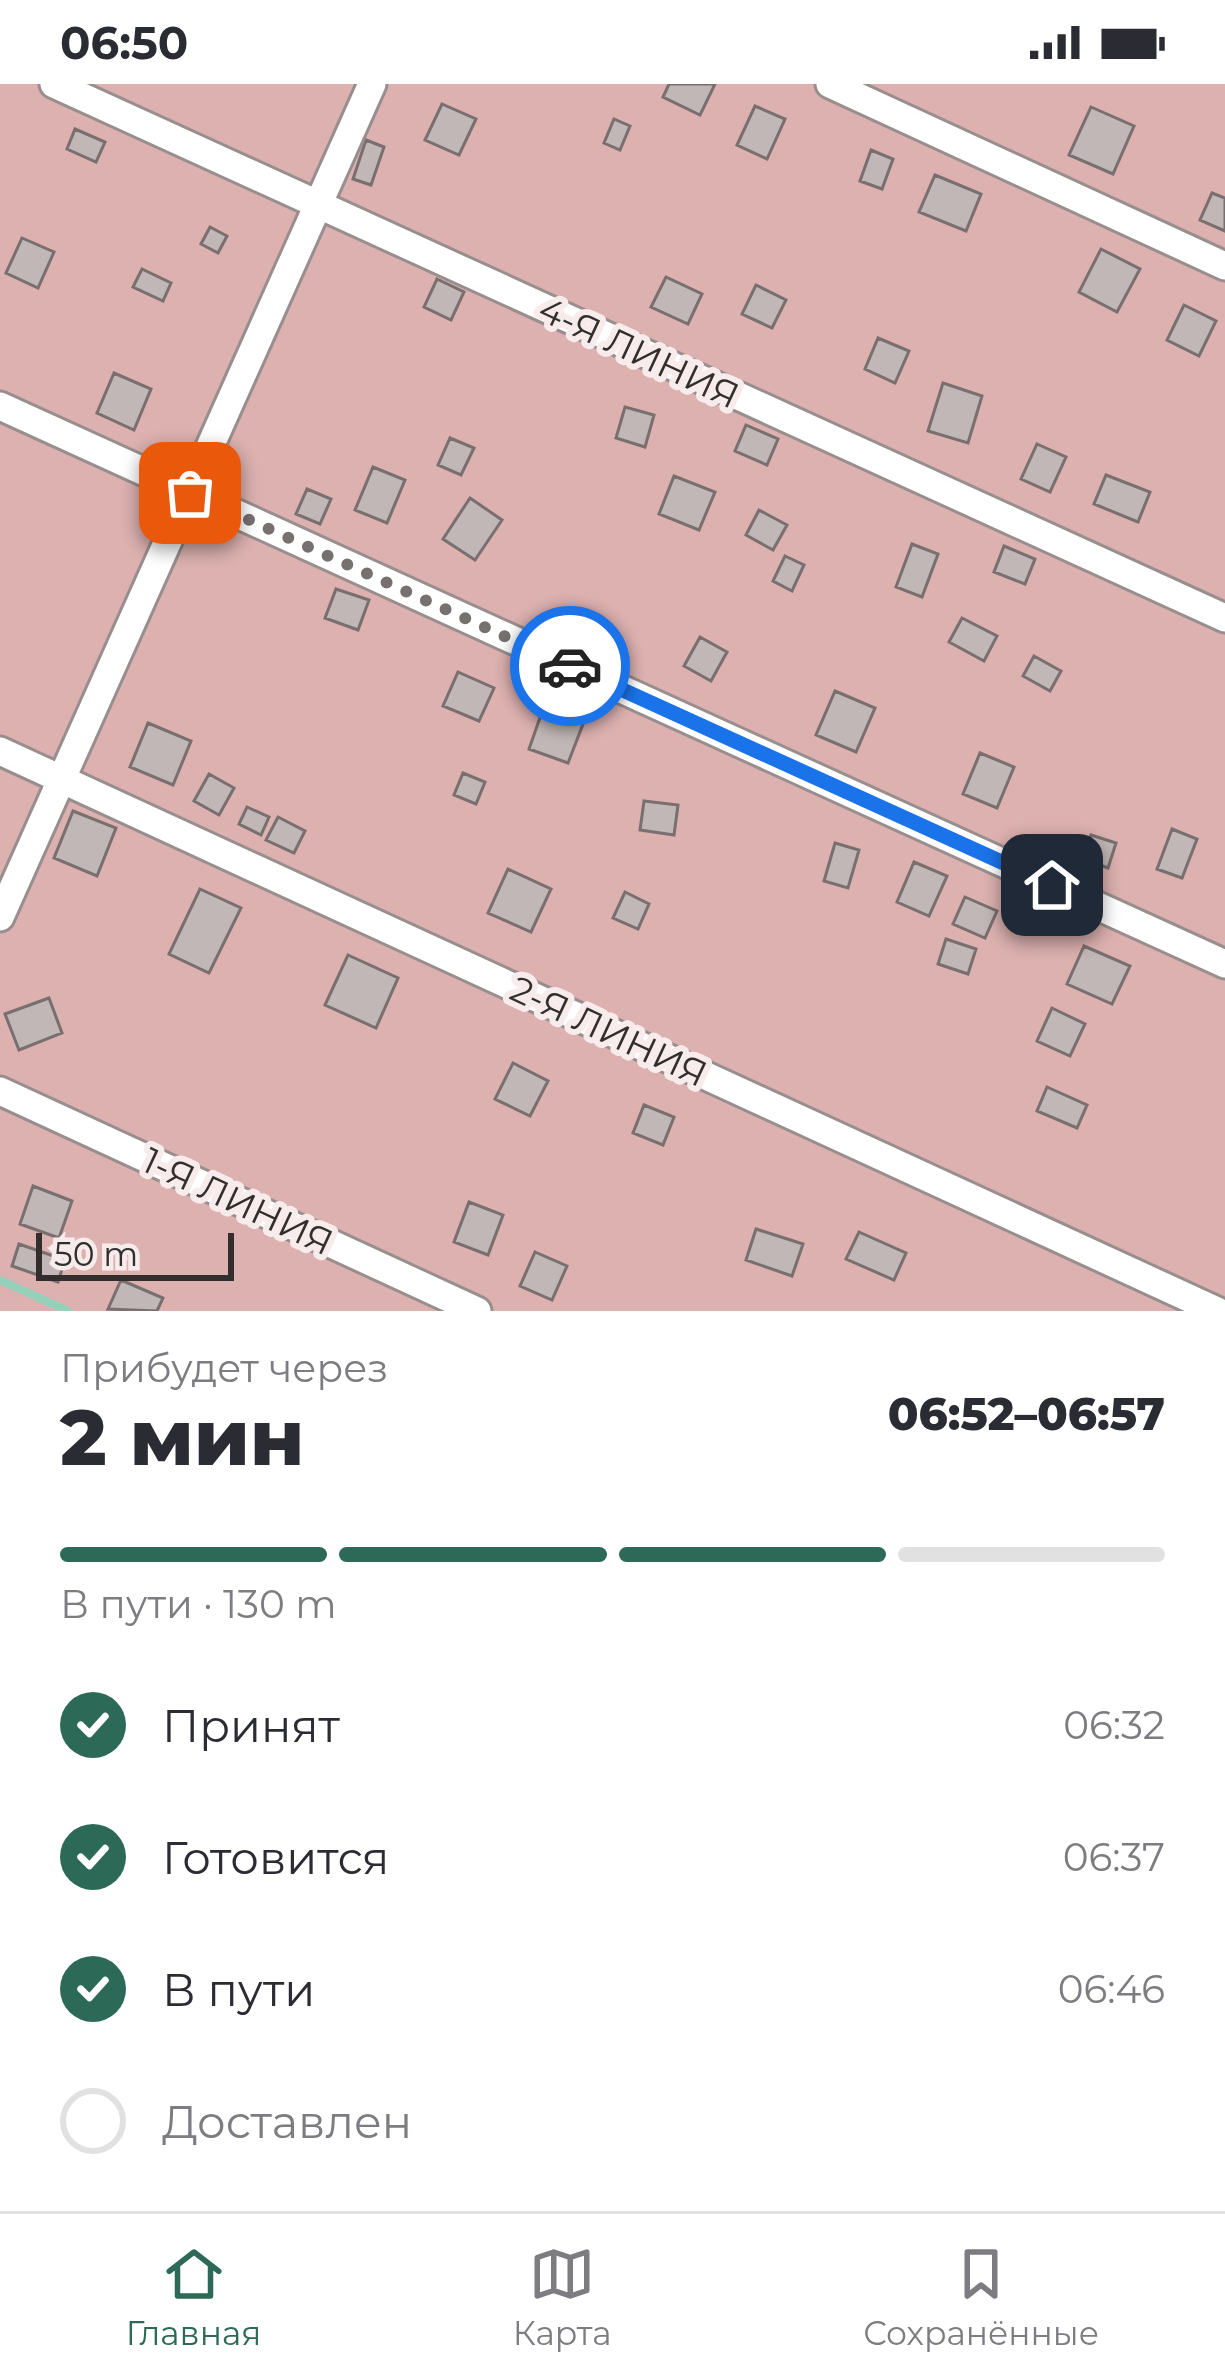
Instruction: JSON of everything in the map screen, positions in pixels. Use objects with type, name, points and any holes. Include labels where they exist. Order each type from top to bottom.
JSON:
[{"type":"street","name":"4-Я ЛИНИЯ","points":[[54,84],[1225,619]]},
{"type":"street","points":[[0,917],[372,84]]},
{"type":"street","points":[[830,84],[1225,266]]},
{"type":"street","points":[[0,406],[1225,964]]},
{"type":"street","name":"2-Я ЛИНИЯ","points":[[0,751],[1217,1311]]},
{"type":"street","name":"1-Я ЛИНИЯ","points":[[0,1091],[477,1311]]},
{"type":"shaded area","points":[[0,84],[1225,84],[1225,1311],[0,1311]]},
{"type":"building","points":[[669,84],[715,84],[700,115],[663,97]]},
{"type":"building","points":[[442,104],[476,119],[459,155],[425,140]]},
{"type":"building","points":[[755,106],[785,119],[767,159],[737,145]]},
{"type":"building","points":[[1091,107],[1134,126],[1113,174],[1069,155]]},
{"type":"building","points":[[614,119],[630,126],[620,150],[604,143]]},
{"type":"building","points":[[75,129],[105,142],[96,162],[67,149]]},
{"type":"building","points":[[366,140],[384,147],[371,185],[353,179]]},
{"type":"building","points":[[871,150],[893,159],[882,189],[860,181]]},
{"type":"building","points":[[935,175],[981,194],[966,231],[919,212]]},
{"type":"building","points":[[1212,193],[1225,198],[1225,231],[1200,220]]},
{"type":"building","points":[[210,227],[227,236],[218,253],[201,244]]},
{"type":"building","points":[[22,238],[54,252],[38,288],[6,273]]},
{"type":"building","points":[[1101,249],[1140,269],[1117,312],[1079,292]]},
{"type":"building","points":[[142,269],[171,283],[163,301],[133,287]]},
{"type":"building","points":[[666,277],[702,294],[688,324],[651,307]]},
{"type":"building","points":[[437,279],[464,292],[451,320],[424,307]]},
{"type":"building","points":[[756,285],[786,300],[772,328],[742,314]]},
{"type":"building","points":[[1184,305],[1216,321],[1199,356],[1167,340]]},
{"type":"building","points":[[878,338],[909,351],[895,383],[865,369]]},
{"type":"building","points":[[114,373],[151,389],[134,430],[97,413]]},
{"type":"building","points":[[943,383],[982,396],[968,443],[928,431]]},
{"type":"building","points":[[625,407],[654,415],[645,447],[616,438]]},
{"type":"building","points":[[746,425],[778,439],[767,465],[735,451]]},
{"type":"building","points":[[450,438],[474,448],[461,475],[438,465]]},
{"type":"building","points":[[1037,444],[1066,457],[1050,492],[1021,479]]},
{"type":"building","points":[[373,467],[405,480],[387,523],[355,510]]},
{"type":"building","points":[[1106,475],[1150,492],[1138,522],[1094,504]]},
{"type":"building","points":[[674,476],[715,492],[699,530],[659,514]]},
{"type":"building","points":[[307,489],[331,499],[320,524],[296,514]]},
{"type":"building","points":[[470,498],[502,520],[475,560],[443,539]]},
{"type":"building","points":[[759,510],[787,525],[773,550],[746,535]]},
{"type":"building","points":[[912,544],[938,554],[922,597],[896,587]]},
{"type":"building","points":[[1004,546],[1035,559],[1025,584],[994,572]]},
{"type":"building","points":[[785,556],[804,565],[792,591],[773,581]]},
{"type":"building","points":[[336,589],[369,600],[358,630],[325,618]]},
{"type":"building","points":[[962,618],[997,636],[984,661],[949,642]]},
{"type":"building","points":[[700,637],[727,652],[711,681],[684,666]]},
{"type":"building","points":[[1034,656],[1061,671],[1050,691],[1023,676]]},
{"type":"building","points":[[458,672],[494,688],[479,721],[443,706]]},
{"type":"building","points":[[835,691],[875,708],[856,752],[816,735]]},
{"type":"building","points":[[543,709],[583,724],[568,763],[529,749]]},
{"type":"building","points":[[148,723],[191,741],[173,785],[130,767]]},
{"type":"building","points":[[980,753],[1014,767],[997,808],[963,794]]},
{"type":"building","points":[[463,773],[485,782],[476,804],[454,795]]},
{"type":"building","points":[[209,774],[234,788],[219,815],[194,801]]},
{"type":"building","points":[[644,801],[678,805],[674,835],[640,830]]},
{"type":"building","points":[[247,807],[269,817],[261,835],[239,824]]},
{"type":"building","points":[[73,811],[116,828],[97,876],[54,858]]},
{"type":"building","points":[[278,817],[305,831],[294,853],[266,840]]},
{"type":"building","points":[[1172,829],[1197,839],[1182,878],[1157,869]]},
{"type":"building","points":[[1091,835],[1116,843],[1108,868],[1083,859]]},
{"type":"building","points":[[835,843],[859,850],[848,888],[824,881]]},
{"type":"building","points":[[914,862],[947,876],[929,916],[897,902]]},
{"type":"building","points":[[508,869],[551,889],[531,932],[488,913]]},
{"type":"building","points":[[200,889],[241,908],[209,973],[169,954]]},
{"type":"building","points":[[625,892],[649,904],[638,929],[613,918]]},
{"type":"building","points":[[965,897],[997,911],[985,938],[953,924]]},
{"type":"building","points":[[946,939],[976,949],[968,974],[938,964]]},
{"type":"building","points":[[1084,946],[1130,966],[1112,1004],[1067,984]]},
{"type":"building","points":[[348,955],[398,978],[376,1028],[325,1005]]},
{"type":"building","points":[[49,998],[62,1033],[19,1050],[5,1014]]},
{"type":"building","points":[[1052,1008],[1085,1024],[1070,1056],[1037,1041]]},
{"type":"building","points":[[513,1063],[548,1081],[530,1116],[495,1099]]},
{"type":"building","points":[[1047,1087],[1087,1105],[1077,1128],[1037,1111]]},
{"type":"building","points":[[644,1105],[674,1117],[663,1145],[633,1133]]},
{"type":"building","points":[[33,1186],[72,1201],[59,1238],[20,1224]]},
{"type":"building","points":[[469,1202],[503,1215],[488,1255],[454,1242]]},
{"type":"building","points":[[756,1229],[803,1244],[792,1276],[746,1260]]},
{"type":"building","points":[[859,1232],[906,1253],[894,1280],[846,1259]]},
{"type":"building","points":[[19,1244],[65,1260],[58,1282],[12,1266]]},
{"type":"building","points":[[535,1252],[567,1266],[552,1300],[520,1286]]},
{"type":"building","points":[[121,1280],[163,1298],[157,1311],[108,1309]]},
{"type":"waterway","points":[[0,1280],[68,1311]]},
{"type":"way so far","points":[[190,493],[570,666]]},
{"type":"route","points":[[570,666],[1052,885]]}]
